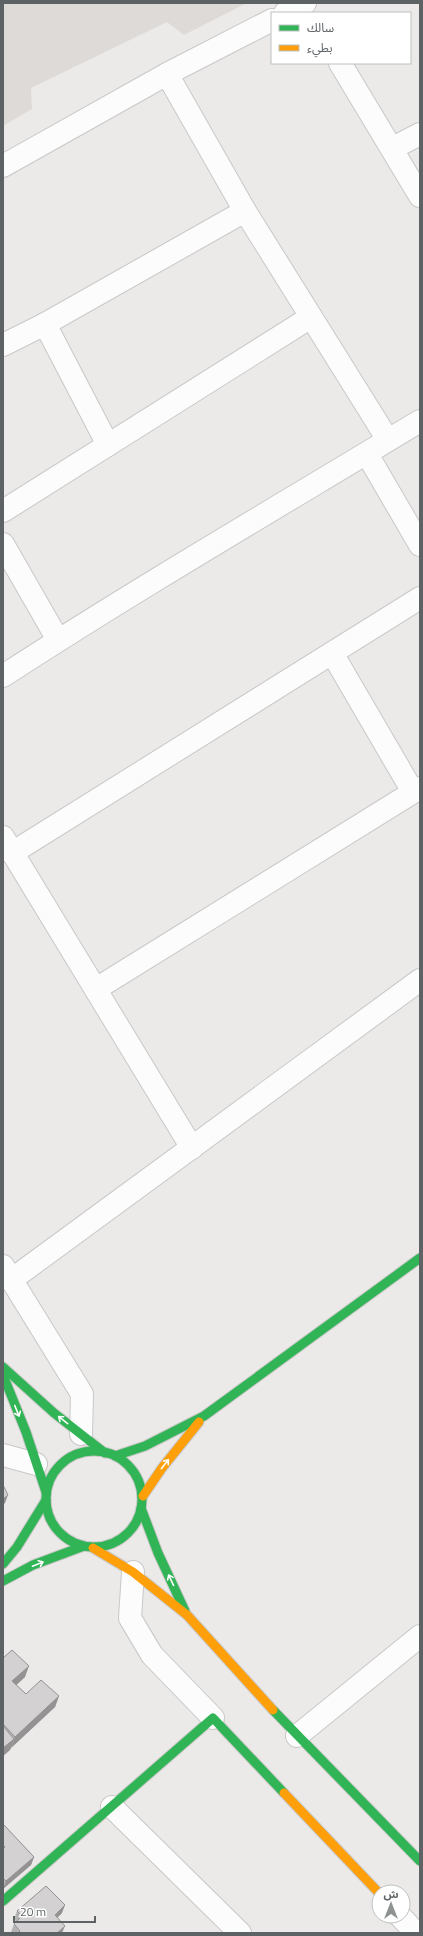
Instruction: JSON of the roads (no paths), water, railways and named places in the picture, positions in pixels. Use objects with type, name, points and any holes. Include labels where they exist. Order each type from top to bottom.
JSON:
[{"type":"street","points":[[3,166],[167,74],[271,21]]},
{"type":"street","points":[[341,64],[420,196]]},
{"type":"street","points":[[167,74],[245,211],[388,440]]},
{"type":"street","points":[[392,148],[420,134]]},
{"type":"street","points":[[3,345],[45,324],[245,211]]},
{"type":"street","points":[[3,511],[311,317]]},
{"type":"street","points":[[45,324],[108,445]]},
{"type":"street","points":[[3,676],[58,640],[263,514],[367,454],[420,421]]},
{"type":"street","points":[[367,454],[420,545]]},
{"type":"street","points":[[3,544],[58,640]]},
{"type":"street","points":[[192,1148],[8,845],[332,653],[420,598]]},
{"type":"street","points":[[96,989],[416,790],[332,653]]},
{"type":"street","points":[[81,1434],[82,1394],[7,1273],[192,1148],[420,980]]},
{"type":"street","points":[[115,1456],[145,1446],[204,1416],[420,1258]]},
{"type":"street","points":[[3,1367],[54,1413],[105,1452],[115,1456],[132,1468],[139,1482],[142,1496],[141,1508],[135,1526],[124,1537],[110,1545],[94,1548]]},
{"type":"street","points":[[3,1375],[36,1464],[46,1496],[17,1547],[3,1564]]},
{"type":"street","points":[[142,1496],[162,1468],[204,1416]]},
{"type":"street","points":[[105,1452],[90,1451],[75,1455],[62,1463],[51,1476],[46,1496],[46,1509],[52,1524],[63,1536],[77,1544],[94,1548],[133,1572],[187,1615],[297,1736],[420,1861]]},
{"type":"street","points":[[3,1455],[36,1464]]},
{"type":"street","points":[[141,1508],[158,1554],[187,1615]]},
{"type":"street","points":[[3,1581],[33,1565],[84,1546]]},
{"type":"street","points":[[133,1572],[130,1618],[152,1655],[371,1886]]},
{"type":"street","points":[[297,1736],[420,1636]]},
{"type":"street","points":[[3,1901],[213,1718]]},
{"type":"street","points":[[112,1807],[240,1933]]},
{"type":"street","points":[[408,1924],[416,1933]]}]
